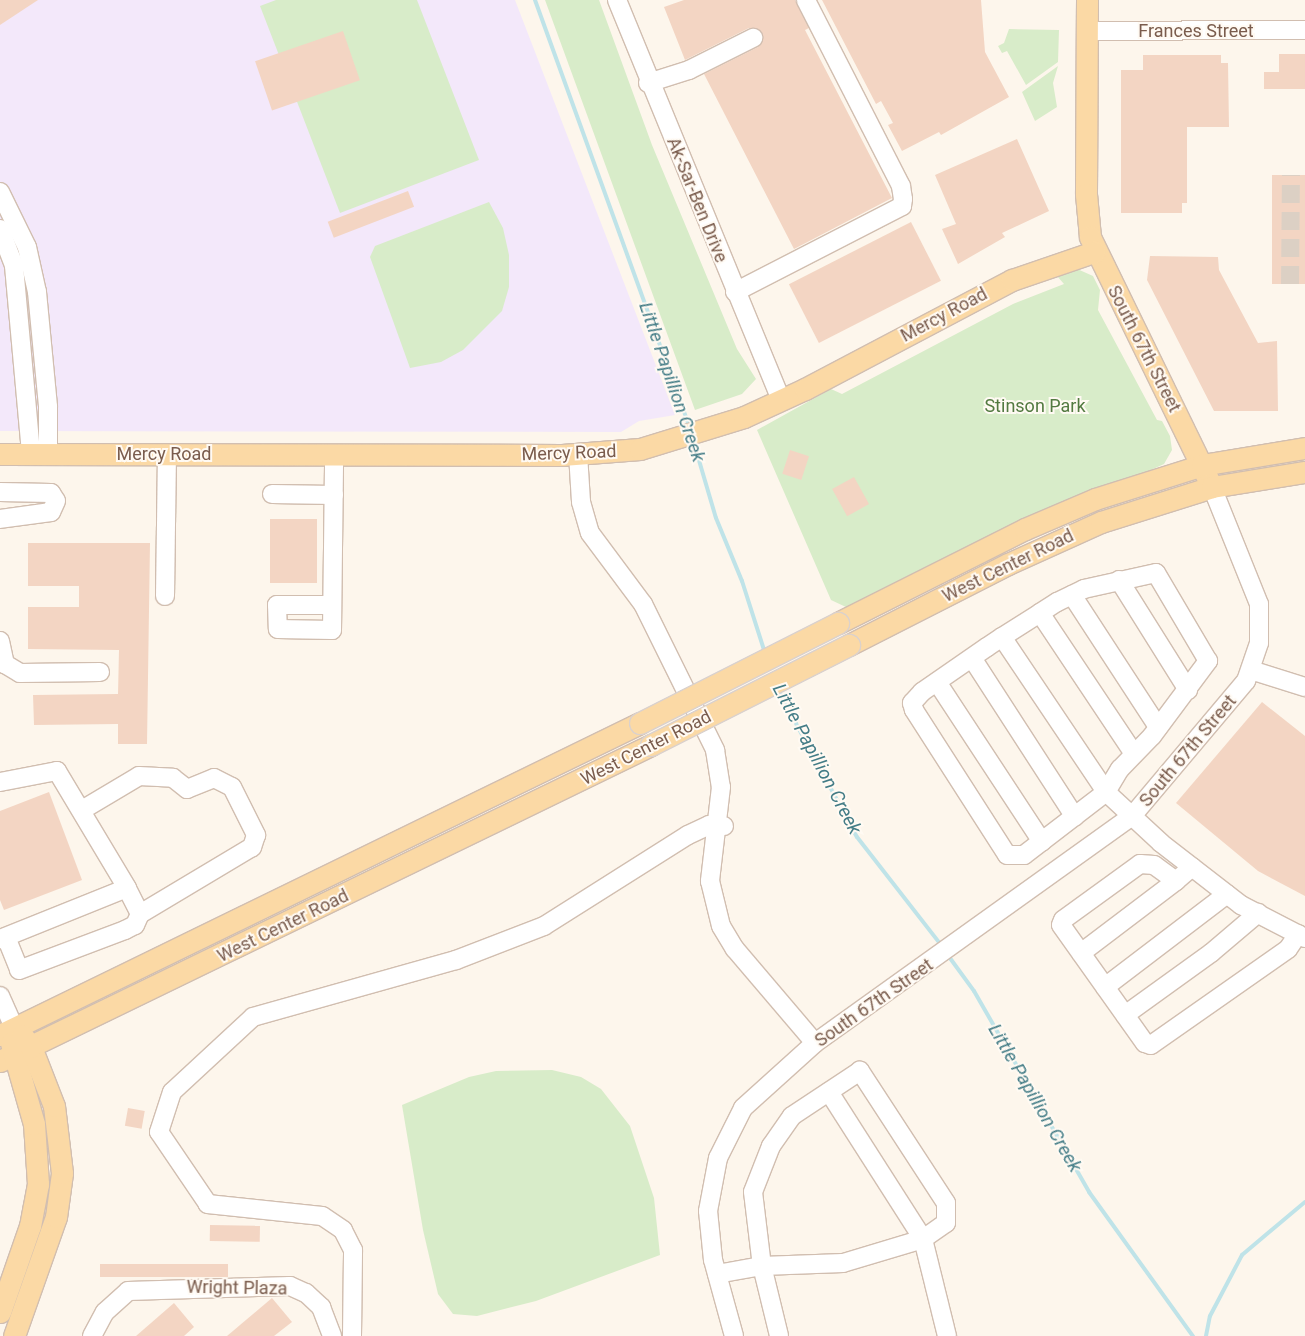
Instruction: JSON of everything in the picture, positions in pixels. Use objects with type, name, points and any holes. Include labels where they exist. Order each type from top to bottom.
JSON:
[{"type":"main road","name":"South 67th Street","points":[[1087,0],[1086,194],[1094,252],[1212,487]]},
{"type":"main road","name":"Mercy Road","points":[[0,454],[578,454],[640,449],[744,417],[1012,280],[1094,252]]},
{"type":"main road","name":"West Center Road","points":[[7,1031],[640,723],[1066,510],[1202,465],[1305,448]]},
{"type":"main road","name":"West Center Road","points":[[14,1055],[651,746],[1071,535],[1212,487],[1305,472]]},
{"type":"main road","points":[[0,1312],[30,1226],[38,1184],[34,1124],[7,1031]]},
{"type":"main road","points":[[14,1055],[57,1120],[62,1182],[56,1217],[14,1336]]},
{"type":"street","name":"Ak-Sar-Ben Drive","points":[[617,0],[648,83],[781,399]]},
{"type":"street","points":[[735,292],[902,206],[904,199],[901,186],[806,0]]},
{"type":"street","name":"Frances Street","points":[[1087,31],[1305,30]]},
{"type":"street","points":[[648,83],[689,70],[754,38]]},
{"type":"street","points":[[0,192],[27,247],[37,292],[48,406],[39,454]]},
{"type":"street","points":[[0,229],[14,266],[39,454]]},
{"type":"street","points":[[165,596],[167,454]]},
{"type":"street","points":[[578,454],[581,502],[590,533],[642,604],[715,750],[721,787],[721,826],[710,881],[721,926],[735,949],[815,1043]]},
{"type":"street","points":[[332,606],[334,455]]},
{"type":"street","name":"South 67th Street","points":[[734,1336],[717,1274],[708,1211],[712,1179],[723,1144],[753,1098],[815,1043],[874,1003],[1133,815],[1238,693],[1250,670],[1260,632],[1257,596],[1212,487]]},
{"type":"street","points":[[0,492],[51,493],[56,501],[52,512],[0,519]]},
{"type":"street","points":[[272,494],[334,495]]},
{"type":"street","points":[[1151,572],[1160,578],[1208,658],[1207,666],[1134,754],[1106,792],[1019,858],[1007,855],[997,840],[914,710],[914,698],[1002,637],[1072,595],[1151,572]]},
{"type":"street","points":[[1119,580],[1188,690]]},
{"type":"street","points":[[1072,595],[1158,727]]},
{"type":"street","points":[[1040,613],[1134,754]]},
{"type":"street","points":[[1002,637],[1106,792],[1192,867],[1227,894],[1302,936],[1288,949],[1151,1045],[1145,1043],[1061,925],[1063,920],[1147,862],[1176,881]]},
{"type":"street","points":[[0,647],[4,664],[20,672],[100,672]]},
{"type":"street","points":[[972,658],[1075,817]]},
{"type":"street","points":[[1250,670],[1305,687]]},
{"type":"street","points":[[937,682],[1042,842]]},
{"type":"street","points":[[0,782],[50,769],[62,777],[140,914]]},
{"type":"street","points":[[82,810],[139,776],[173,778],[187,789],[214,778],[232,787],[256,835],[252,848],[140,914],[135,925],[19,970],[3,938],[126,888]]},
{"type":"street","points":[[352,1336],[353,1250],[343,1230],[322,1216],[208,1204],[159,1132],[172,1092],[254,1017],[456,960],[544,926],[688,836],[721,826]]},
{"type":"street","points":[[1080,953],[1192,867]]},
{"type":"street","points":[[1105,987],[1227,894]]},
{"type":"street","points":[[1125,1015],[1211,953],[1258,913]]},
{"type":"street","points":[[0,996],[7,1031]]},
{"type":"street","points":[[717,1274],[762,1266],[843,1263],[923,1240],[946,1223],[948,1213],[940,1195],[860,1071],[792,1116],[771,1146],[760,1174],[752,1209],[762,1266],[778,1336]]},
{"type":"street","points":[[829,1092],[923,1240],[947,1336]]},
{"type":"street","name":"Wright Plaza","points":[[92,1336],[117,1298],[128,1292],[149,1288],[290,1286],[306,1293],[321,1306],[332,1336]]},
{"type":"shaded area","points":[[0,0],[515,0],[675,415],[639,421],[621,432],[0,431]]},
{"type":"green space","points":[[276,0],[417,0],[479,160],[340,213],[260,6]]},
{"type":"green space","points":[[545,0],[599,0],[652,145],[737,349],[756,379],[742,394],[695,410]]},
{"type":"green space","points":[[1009,29],[1059,30],[1058,62],[1026,85],[1007,51],[1002,53],[998,46],[1004,43]]},
{"type":"green space","points":[[1058,66],[1053,83],[1057,107],[1035,121],[1022,92]]},
{"type":"green space","points":[[489,202],[503,228],[509,255],[509,287],[502,311],[463,350],[441,362],[410,368],[370,257],[375,246]]},
{"type":"green space","name":"Stinson Park","points":[[1075,268],[1093,276],[1100,290],[1098,310],[1157,420],[1162,421],[1170,436],[1172,450],[1164,464],[848,608],[831,600],[757,430],[831,389],[842,394],[1013,304],[1064,284],[1057,276]]},
{"type":"green space","points":[[552,1070],[581,1077],[601,1089],[630,1126],[654,1198],[660,1255],[536,1301],[477,1316],[453,1314],[438,1294],[423,1230],[402,1105],[469,1077],[496,1071]]},
{"type":"building","points":[[0,0],[38,0],[0,25]]},
{"type":"building","points":[[684,0],[795,0],[809,28],[805,30],[892,198],[794,249],[704,74],[758,47],[763,34],[749,28],[685,60],[664,7]]},
{"type":"building","points":[[822,0],[981,0],[985,52],[1009,97],[941,135],[939,132],[902,151],[888,125],[893,123],[881,101],[876,104]]},
{"type":"building","points":[[343,31],[360,80],[272,110],[255,61]]},
{"type":"building","points":[[1279,54],[1305,54],[1305,89],[1264,89],[1264,72],[1279,72]]},
{"type":"building","points":[[1143,55],[1221,55],[1221,63],[1228,63],[1229,127],[1187,127],[1187,203],[1182,203],[1182,213],[1121,213],[1121,70],[1143,70]]},
{"type":"building","points":[[1017,139],[1049,211],[1002,233],[1005,237],[958,264],[942,229],[956,224],[935,175]]},
{"type":"building","points":[[1272,175],[1305,175],[1305,284],[1272,284]]},
{"type":"building","points":[[408,191],[414,207],[334,238],[328,222]]},
{"type":"building","points":[[911,222],[941,281],[819,343],[789,284]]},
{"type":"building","points":[[1150,256],[1218,257],[1219,270],[1258,343],[1277,341],[1278,411],[1214,411],[1147,280]]},
{"type":"building","points":[[790,450],[809,456],[801,480],[782,474]]},
{"type":"building","points":[[854,477],[869,504],[847,516],[832,489]]},
{"type":"building","points":[[270,519],[317,519],[317,583],[270,583]]},
{"type":"building","points":[[28,543],[150,543],[147,744],[118,744],[118,724],[34,725],[33,695],[118,694],[119,650],[28,649],[28,607],[79,607],[79,586],[28,586]]},
{"type":"building","points":[[1262,702],[1305,736],[1305,896],[1258,871],[1176,803]]},
{"type":"building","points":[[49,792],[82,880],[4,910],[0,900],[0,811]]},
{"type":"building","points":[[128,1108],[145,1111],[142,1129],[125,1126]]},
{"type":"building","points":[[210,1225],[260,1226],[260,1242],[210,1241]]},
{"type":"building","points":[[100,1264],[228,1264],[228,1277],[100,1277]]},
{"type":"building","points":[[272,1298],[292,1322],[274,1336],[227,1336]]},
{"type":"building","points":[[174,1303],[194,1327],[184,1336],[136,1336]]},
{"type":"waterway","name":"Little Papillion Creek","points":[[535,0],[690,428]]},
{"type":"waterway","name":"Little Papillion Creek","points":[[693,440],[716,518],[742,581],[765,653]]},
{"type":"waterway","name":"Little Papillion Creek","points":[[777,688],[857,837],[942,946]]},
{"type":"waterway","name":"Little Papillion Creek","points":[[947,954],[974,991],[1089,1192],[1193,1336]]},
{"type":"waterway","points":[[1206,1336],[1210,1316],[1242,1255],[1305,1202]]},
{"type":"tunnel","points":[[1290,284],[1291,175]]}]
